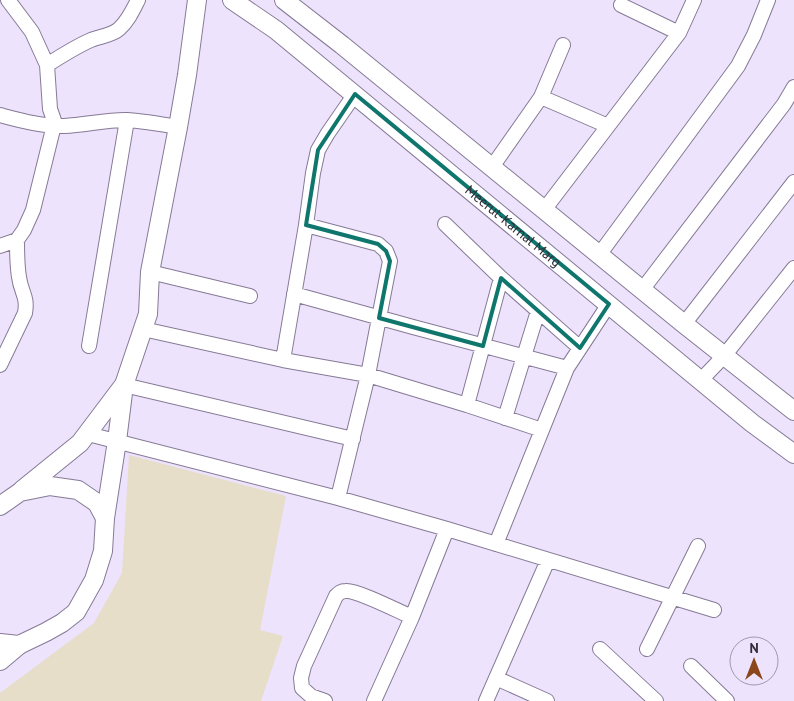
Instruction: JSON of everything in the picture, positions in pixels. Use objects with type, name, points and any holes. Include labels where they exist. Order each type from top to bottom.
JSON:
[{"type":"street","points":[[0,365],[25,313],[26,299],[20,287],[18,277],[17,240],[33,210],[55,126],[50,110],[47,65],[32,32],[8,0]]},
{"type":"street","points":[[47,65],[75,48],[114,33],[129,18],[138,0]]},
{"type":"street","points":[[0,661],[18,645],[62,623],[76,612],[94,580],[103,551],[105,518],[124,385],[148,314],[150,272],[178,127],[197,0]]},
{"type":"street","name":"Meerut-Karnal Marg","points":[[232,0],[276,30],[752,423],[794,454]]},
{"type":"street","points":[[544,210],[679,33],[694,0]]},
{"type":"street","points":[[599,255],[738,66],[754,35],[768,0]]},
{"type":"street","points":[[276,30],[288,3],[684,324],[793,407]]},
{"type":"street","points":[[621,5],[679,33]]},
{"type":"street","points":[[492,167],[541,97],[563,45]]},
{"type":"street","points":[[642,290],[784,104],[794,87]]},
{"type":"street","points":[[283,360],[318,150],[355,94]]},
{"type":"street","points":[[541,97],[608,126]]},
{"type":"street","points":[[0,115],[55,126],[126,120],[178,127]]},
{"type":"street","points":[[89,346],[126,120]]},
{"type":"street","points":[[684,324],[794,182]]},
{"type":"street","points":[[445,224],[501,278],[580,348]]},
{"type":"street","points":[[306,225],[378,244],[386,251],[390,261],[368,375],[338,498]]},
{"type":"street","points":[[0,246],[17,240]]},
{"type":"street","points":[[701,380],[724,356],[794,268]]},
{"type":"street","points":[[150,272],[250,296]]},
{"type":"street","points":[[467,405],[501,278]]},
{"type":"street","points":[[294,294],[567,368]]},
{"type":"street","points":[[496,544],[567,368],[609,304]]},
{"type":"street","points":[[505,418],[538,311]]},
{"type":"street","points":[[143,329],[283,360],[368,375],[542,430]]},
{"type":"street","points":[[0,506],[80,443],[124,385]]},
{"type":"street","points":[[124,385],[353,440]]},
{"type":"street","points":[[88,434],[338,498],[448,529],[714,610]]},
{"type":"street","points":[[20,492],[50,486],[78,490],[97,503],[105,518]]},
{"type":"street","points":[[374,701],[412,617],[448,529]]},
{"type":"street","points":[[647,649],[698,546]]},
{"type":"street","points":[[486,701],[548,560]]},
{"type":"street","points":[[326,701],[311,696],[302,688],[301,678],[304,666],[339,592],[345,590],[358,593],[412,617]]},
{"type":"street","points":[[0,643],[18,645]]},
{"type":"street","points":[[600,649],[656,701]]},
{"type":"street","points":[[691,666],[727,701]]},
{"type":"street","points":[[496,678],[548,701]]},
{"type":"highlighted area","points":[[355,94],[609,304],[580,348],[501,278],[483,346],[379,318],[390,261],[386,251],[378,244],[306,225],[318,150]]},
{"type":"shaded area","points":[[129,455],[286,496],[260,630],[283,636],[261,701],[0,701],[0,693],[94,623],[122,573]]}]
